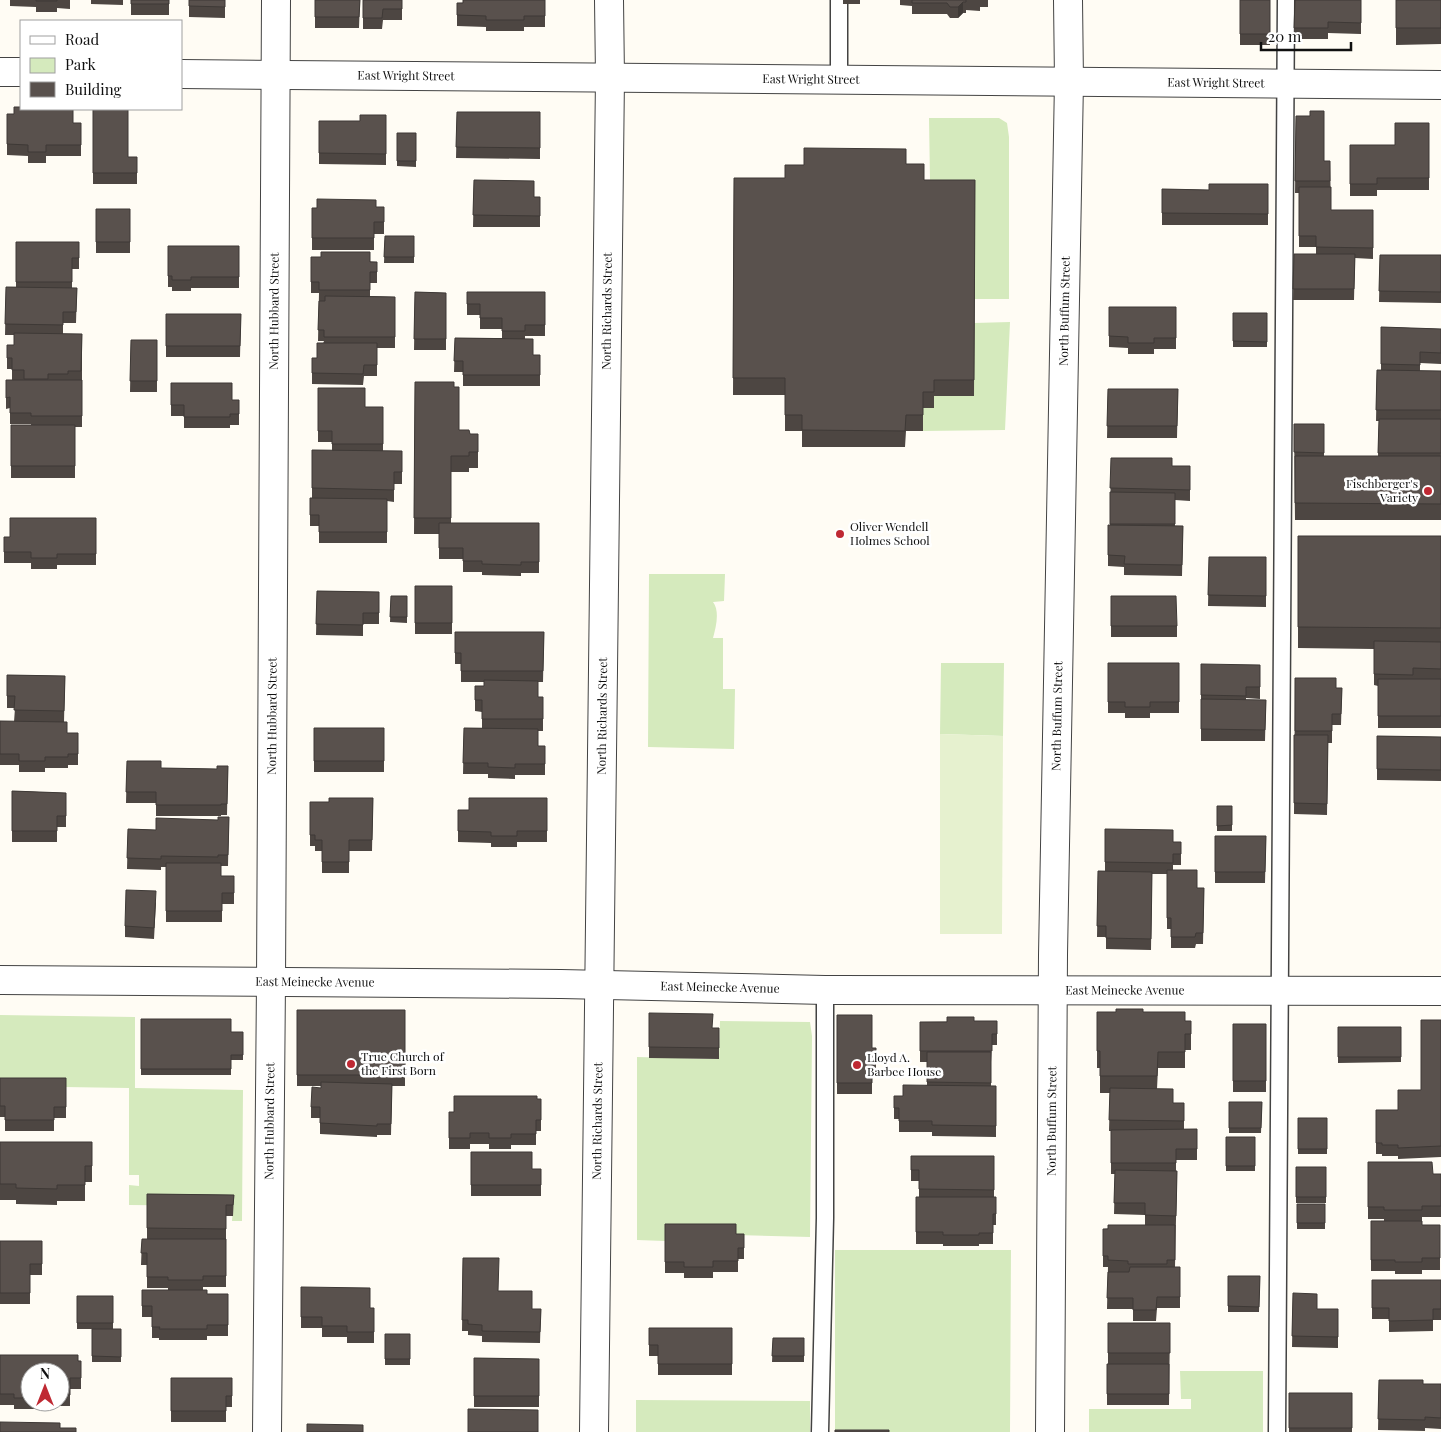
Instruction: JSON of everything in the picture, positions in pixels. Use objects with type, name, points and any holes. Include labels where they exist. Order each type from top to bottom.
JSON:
[{"type":"street","name":"North Hubbard Street","points":[[267,1432],[276,0]]},
{"type":"street","name":"North Richards Street","points":[[594,1432],[610,77],[609,0]]},
{"type":"street","name":"North Buffum Street","points":[[1050,1432],[1052,990],[1069,81],[1068,0]]},
{"type":"street","points":[[0,72],[20,72]]},
{"type":"street","name":"East Wright Street","points":[[182,74],[1441,85]]},
{"type":"street","name":"East Meinecke Avenue","points":[[0,980],[600,985],[825,990],[1441,991]]},
{"type":"lane","points":[[839,0],[839,79]]},
{"type":"lane","points":[[1277,1432],[1286,0]]},
{"type":"lane","points":[[820,1432],[825,1218],[825,990]]},
{"type":"green space","points":[[929,118],[999,118],[1007,123],[1009,137],[1009,299],[974,299],[975,196],[930,180]]},
{"type":"green space","points":[[1010,322],[1005,430],[923,431],[923,408],[933,408],[934,396],[973,396],[974,323]]},
{"type":"green space","points":[[649,574],[725,574],[724,601],[713,602],[717,614],[713,638],[723,638],[723,689],[735,689],[734,749],[648,747]]},
{"type":"green space","points":[[941,663],[1004,663],[1003,736],[940,734]]},
{"type":"green space","points":[[940,734],[1003,736],[1002,934],[940,934]]},
{"type":"green space","points":[[0,1015],[135,1017],[135,1088],[243,1090],[242,1221],[232,1221],[233,1206],[129,1205],[129,1185],[139,1186],[139,1175],[129,1175],[129,1088],[0,1086]]},
{"type":"green space","points":[[720,1021],[810,1022],[812,1036],[810,1237],[736,1235],[665,1241],[637,1240],[637,1057],[719,1059]]},
{"type":"green space","points":[[835,1250],[1011,1250],[1010,1432],[835,1432]]},
{"type":"green space","points":[[1180,1371],[1263,1371],[1263,1432],[1089,1432],[1089,1409],[1191,1409],[1191,1399],[1181,1399]]},
{"type":"green space","points":[[636,1400],[810,1401],[810,1432],[636,1432]]},
{"type":"building","points":[[57,0],[57,1],[36,1]]},
{"type":"building","points":[[131,0],[169,0],[169,4],[131,4]]},
{"type":"building","points":[[189,0],[225,0],[225,7],[189,6]]},
{"type":"building","points":[[315,0],[360,0],[359,17],[315,17]]},
{"type":"building","points":[[363,0],[402,0],[402,9],[383,9],[382,18],[363,18]]},
{"type":"building","points":[[463,0],[545,0],[545,16],[524,16],[524,20],[486,20],[486,16],[457,15],[457,3],[463,3]]},
{"type":"building","points":[[912,0],[966,0],[966,2],[963,2],[958,7],[950,7],[947,3],[912,3]]},
{"type":"building","points":[[1240,0],[1270,0],[1270,34],[1240,34]]},
{"type":"building","points":[[1295,0],[1361,0],[1361,23],[1328,22],[1328,28],[1294,28]]},
{"type":"building","points":[[1396,0],[1441,0],[1441,28],[1396,28]]},
{"type":"building","points":[[14,107],[20,107],[20,110],[73,110],[73,123],[81,123],[81,145],[46,145],[46,152],[28,152],[28,145],[7,144],[7,114],[14,114]]},
{"type":"building","points":[[93,110],[128,110],[128,157],[137,157],[137,173],[93,173]]},
{"type":"building","points":[[1310,111],[1324,111],[1324,161],[1330,161],[1330,181],[1295,181],[1296,116],[1310,116]]},
{"type":"building","points":[[457,112],[540,112],[540,148],[456,147]]},
{"type":"building","points":[[360,115],[386,115],[386,154],[319,153],[319,121],[360,121]]},
{"type":"building","points":[[1395,123],[1429,123],[1429,178],[1377,178],[1377,184],[1350,184],[1350,145],[1395,145]]},
{"type":"building","points":[[397,133],[416,133],[416,161],[397,161]]},
{"type":"building","points":[[804,148],[906,149],[906,164],[924,164],[924,180],[975,180],[974,380],[934,380],[934,392],[923,392],[923,415],[906,415],[905,431],[802,430],[802,415],[785,415],[785,378],[733,378],[734,178],[785,178],[785,165],[804,165]]},
{"type":"building","points":[[474,180],[534,181],[534,197],[540,197],[540,216],[473,215]]},
{"type":"building","points":[[1209,184],[1268,184],[1268,214],[1162,213],[1162,189],[1209,190]]},
{"type":"building","points":[[1299,187],[1331,187],[1331,210],[1373,210],[1373,248],[1316,247],[1316,236],[1299,236]]},
{"type":"building","points":[[317,199],[376,200],[376,207],[384,207],[384,222],[374,222],[374,238],[312,238],[312,208],[317,208]]},
{"type":"building","points":[[96,209],[130,209],[130,242],[96,242]]},
{"type":"building","points":[[385,236],[414,236],[414,257],[384,257]]},
{"type":"building","points":[[16,242],[79,242],[79,258],[72,258],[72,282],[16,282]]},
{"type":"building","points":[[168,246],[239,246],[239,277],[191,277],[191,280],[172,280],[172,276],[168,276]]},
{"type":"building","points":[[321,252],[370,252],[370,262],[377,262],[377,272],[370,272],[370,290],[319,290],[319,282],[311,282],[311,257],[321,257]]},
{"type":"building","points":[[1294,254],[1355,254],[1354,289],[1293,289]]},
{"type":"building","points":[[1380,255],[1441,255],[1441,292],[1379,291]]},
{"type":"building","points":[[6,287],[77,288],[76,312],[63,312],[63,325],[5,324]]},
{"type":"building","points":[[415,292],[446,293],[446,339],[414,339]]},
{"type":"building","points":[[467,292],[545,292],[545,325],[525,325],[525,331],[502,331],[502,318],[480,318],[480,304],[467,304]]},
{"type":"building","points":[[325,296],[395,297],[395,337],[324,337],[324,330],[318,330],[319,301],[325,301]]},
{"type":"building","points":[[1109,307],[1176,307],[1176,338],[1154,338],[1154,343],[1128,343],[1128,337],[1109,336]]},
{"type":"building","points":[[1233,313],[1267,313],[1267,342],[1233,341]]},
{"type":"building","points":[[166,314],[241,314],[240,346],[166,346]]},
{"type":"building","points":[[1381,327],[1441,329],[1441,353],[1420,352],[1420,365],[1381,364]]},
{"type":"building","points":[[14,333],[82,334],[81,371],[68,371],[68,374],[48,374],[48,379],[24,379],[24,370],[12,370],[12,358],[7,358],[7,345],[14,345]]},
{"type":"building","points":[[455,338],[533,339],[533,355],[540,355],[540,375],[463,375],[463,361],[454,361]]},
{"type":"building","points":[[131,340],[157,340],[157,381],[130,381]]},
{"type":"building","points":[[317,343],[377,343],[377,365],[364,365],[363,374],[312,373],[312,358],[317,358]]},
{"type":"building","points":[[1377,370],[1441,371],[1441,410],[1376,410]]},
{"type":"building","points":[[6,380],[82,380],[82,416],[31,416],[31,413],[10,413],[10,397],[6,398]]},
{"type":"building","points":[[415,382],[454,382],[454,387],[459,387],[459,430],[469,430],[470,434],[478,434],[478,452],[469,452],[469,456],[451,456],[451,518],[414,518]]},
{"type":"building","points":[[171,383],[232,383],[232,400],[239,400],[239,414],[230,414],[230,417],[184,417],[184,405],[171,405]]},
{"type":"building","points":[[318,388],[365,388],[365,407],[383,407],[383,444],[332,444],[332,431],[318,431]]},
{"type":"building","points":[[1108,389],[1178,389],[1177,426],[1107,426]]},
{"type":"building","points":[[1379,419],[1441,419],[1441,453],[1378,453]]},
{"type":"building","points":[[1294,424],[1324,424],[1324,453],[1294,452]]},
{"type":"building","points":[[11,425],[75,425],[75,466],[11,466]]},
{"type":"building","points":[[312,450],[402,451],[402,472],[394,472],[394,490],[312,488]]},
{"type":"building","points":[[1295,456],[1441,456],[1441,504],[1295,503]]},
{"type":"building","points":[[1111,458],[1172,458],[1172,466],[1190,466],[1190,490],[1110,488]]},
{"type":"building","points":[[1110,492],[1175,493],[1175,524],[1110,524]]},
{"type":"building","points":[[310,498],[387,499],[387,532],[319,532],[319,515],[310,515]]},
{"type":"building","points":[[10,518],[96,518],[96,554],[57,554],[57,558],[31,558],[31,552],[4,552],[4,537],[10,537]]},
{"type":"building","points":[[439,523],[539,523],[539,562],[521,562],[521,565],[482,564],[482,561],[463,561],[463,548],[439,548]]},
{"type":"building","points":[[1108,525],[1183,526],[1182,565],[1124,564],[1125,556],[1108,555]]},
{"type":"building","points":[[1298,536],[1441,536],[1441,628],[1298,627]]},
{"type":"building","points":[[1209,557],[1266,557],[1266,596],[1208,595]]},
{"type":"building","points":[[415,586],[452,586],[452,623],[415,623]]},
{"type":"building","points":[[317,591],[379,592],[379,613],[363,613],[363,625],[316,624]]},
{"type":"building","points":[[391,596],[407,596],[407,617],[390,617]]},
{"type":"building","points":[[1111,596],[1176,596],[1177,626],[1111,626]]},
{"type":"building","points":[[455,632],[544,632],[543,671],[461,671],[461,653],[455,653]]},
{"type":"building","points":[[1374,641],[1441,642],[1441,669],[1413,668],[1413,675],[1374,674]]},
{"type":"building","points":[[1108,663],[1179,663],[1179,702],[1150,702],[1150,707],[1125,707],[1125,702],[1108,702]]},
{"type":"building","points":[[1201,664],[1260,665],[1260,687],[1246,687],[1246,696],[1201,695]]},
{"type":"building","points":[[7,675],[65,676],[64,711],[14,710],[15,696],[7,696]]},
{"type":"building","points":[[1295,678],[1336,678],[1336,688],[1342,688],[1341,714],[1332,714],[1332,731],[1295,731]]},
{"type":"building","points":[[1378,679],[1441,679],[1441,716],[1378,716]]},
{"type":"building","points":[[484,680],[538,681],[538,697],[543,697],[543,719],[482,719],[482,700],[475,700],[475,686],[484,686]]},
{"type":"building","points":[[1201,699],[1266,700],[1265,730],[1201,729]]},
{"type":"building","points":[[0,721],[67,722],[67,733],[78,733],[78,754],[68,754],[68,757],[45,757],[45,761],[19,761],[19,754],[0,754]]},
{"type":"building","points":[[314,728],[384,728],[384,761],[314,761]]},
{"type":"building","points":[[464,728],[538,729],[538,746],[545,746],[545,764],[515,764],[515,768],[488,767],[488,763],[463,763]]},
{"type":"building","points":[[1294,735],[1328,735],[1327,804],[1294,803]]},
{"type":"building","points":[[1377,736],[1441,737],[1441,770],[1377,769]]},
{"type":"building","points":[[127,761],[161,761],[161,768],[217,769],[217,766],[228,766],[227,804],[156,805],[156,792],[126,792]]},
{"type":"building","points":[[12,791],[66,793],[66,816],[57,816],[57,831],[12,831]]},
{"type":"building","points":[[329,798],[373,798],[372,840],[349,840],[349,862],[322,862],[322,840],[315,840],[315,835],[310,835],[310,802],[329,802]]},
{"type":"building","points":[[469,798],[547,798],[547,831],[517,831],[517,836],[491,836],[491,832],[458,831],[458,810],[469,810]]},
{"type":"building","points":[[1217,806],[1232,806],[1232,825],[1217,826]]},
{"type":"building","points":[[218,817],[229,817],[228,855],[218,855],[218,857],[161,856],[161,859],[127,858],[128,829],[156,830],[156,818],[218,820]]},
{"type":"building","points":[[1105,829],[1173,830],[1173,842],[1181,842],[1181,854],[1173,854],[1173,863],[1105,862]]},
{"type":"building","points":[[1215,836],[1266,836],[1265,872],[1215,872]]},
{"type":"building","points":[[166,863],[221,863],[221,876],[234,876],[234,893],[222,893],[222,911],[166,911]]},
{"type":"building","points":[[1167,870],[1197,870],[1197,888],[1204,888],[1203,933],[1196,933],[1195,937],[1171,937],[1171,918],[1167,918]]},
{"type":"building","points":[[1098,871],[1152,872],[1151,939],[1106,938],[1106,926],[1097,926]]},
{"type":"building","points":[[126,890],[156,891],[154,928],[125,926]]},
{"type":"building","points":[[1116,1009],[1143,1009],[1143,1012],[1185,1012],[1185,1021],[1191,1021],[1191,1034],[1185,1034],[1185,1052],[1158,1052],[1157,1076],[1100,1076],[1100,1051],[1097,1051],[1097,1012],[1116,1012]]},
{"type":"building","name":"True Church of the First Born","points":[[297,1010],[405,1010],[405,1075],[297,1075]]},
{"type":"building","points":[[649,1013],[713,1014],[712,1028],[719,1028],[719,1048],[649,1047]]},
{"type":"building","name":"Lloyd A. Barbee House","points":[[837,1015],[872,1015],[872,1048],[876,1048],[876,1060],[872,1060],[872,1083],[837,1083]]},
{"type":"building","points":[[947,1017],[974,1017],[974,1021],[997,1021],[997,1034],[992,1034],[992,1051],[920,1051],[920,1022],[947,1022]]},
{"type":"building","points":[[141,1019],[231,1019],[231,1032],[243,1032],[243,1055],[231,1055],[231,1069],[141,1069]]},
{"type":"building","points":[[1421,1020],[1441,1020],[1441,1146],[1398,1148],[1398,1145],[1376,1143],[1376,1110],[1398,1110],[1398,1090],[1421,1090]]},
{"type":"building","points":[[1233,1024],[1266,1024],[1266,1081],[1233,1081]]},
{"type":"building","points":[[1338,1027],[1401,1027],[1401,1057],[1338,1057]]},
{"type":"building","points":[[927,1052],[991,1052],[991,1083],[927,1082]]},
{"type":"building","points":[[0,1078],[66,1078],[66,1107],[54,1107],[54,1120],[5,1120],[5,1106],[0,1106]]},
{"type":"building","points":[[321,1082],[392,1084],[391,1124],[377,1124],[377,1126],[320,1123],[320,1107],[311,1107],[312,1087],[321,1088]]},
{"type":"building","points":[[903,1085],[996,1086],[996,1126],[932,1125],[932,1121],[899,1121],[899,1108],[894,1108],[894,1096],[903,1096]]},
{"type":"building","points":[[1110,1088],[1173,1089],[1173,1103],[1184,1103],[1184,1121],[1109,1120]]},
{"type":"building","points":[[454,1096],[537,1096],[537,1099],[541,1099],[541,1120],[536,1120],[536,1134],[511,1134],[511,1138],[489,1138],[489,1133],[470,1133],[470,1138],[449,1138],[449,1112],[454,1112]]},
{"type":"building","points":[[1229,1102],[1262,1102],[1261,1128],[1229,1128]]},
{"type":"building","points":[[1298,1118],[1327,1118],[1327,1149],[1298,1149]]},
{"type":"building","points":[[1197,1129],[1197,1149],[1176,1149],[1176,1163],[1111,1163],[1111,1130]]},
{"type":"building","points":[[1226,1137],[1255,1137],[1255,1166],[1226,1166]]},
{"type":"building","points":[[0,1142],[92,1142],[92,1166],[85,1166],[85,1185],[57,1185],[57,1189],[16,1188],[16,1184],[0,1184]]},
{"type":"building","points":[[471,1152],[532,1152],[532,1169],[541,1169],[541,1185],[471,1185]]},
{"type":"building","points":[[911,1156],[994,1156],[994,1190],[919,1189],[919,1170],[911,1170]]},
{"type":"building","points":[[1368,1162],[1432,1162],[1433,1174],[1441,1174],[1441,1206],[1422,1206],[1422,1210],[1384,1210],[1384,1207],[1368,1207]]},
{"type":"building","points":[[1296,1167],[1326,1167],[1326,1197],[1296,1197]]},
{"type":"building","points":[[1115,1170],[1177,1171],[1176,1216],[1145,1215],[1145,1203],[1114,1203]]},
{"type":"building","points":[[147,1194],[234,1195],[233,1205],[226,1205],[226,1229],[147,1228]]},
{"type":"building","points":[[916,1197],[996,1197],[996,1214],[993,1214],[993,1233],[943,1235],[943,1232],[916,1232]]},
{"type":"building","points":[[1297,1204],[1325,1204],[1325,1223],[1297,1223]]},
{"type":"building","points":[[1371,1221],[1422,1221],[1422,1225],[1440,1225],[1440,1258],[1422,1258],[1422,1262],[1371,1260]]},
{"type":"building","points":[[665,1224],[736,1224],[736,1234],[744,1234],[744,1248],[738,1248],[738,1261],[713,1261],[713,1267],[684,1267],[684,1262],[665,1262]]},
{"type":"building","points":[[1108,1225],[1175,1225],[1175,1260],[1167,1260],[1167,1264],[1128,1264],[1128,1261],[1108,1260],[1108,1256],[1103,1256],[1103,1229],[1108,1229]]},
{"type":"building","points":[[142,1239],[226,1239],[226,1276],[203,1276],[203,1280],[168,1280],[168,1277],[147,1277],[147,1253],[141,1253]]},
{"type":"building","points":[[0,1241],[42,1241],[42,1264],[30,1264],[30,1293],[0,1293]]},
{"type":"building","points":[[463,1258],[499,1258],[498,1291],[532,1291],[532,1309],[541,1309],[540,1332],[482,1331],[482,1325],[468,1324],[468,1320],[462,1320]]},
{"type":"building","points":[[1130,1267],[1180,1267],[1180,1297],[1157,1297],[1156,1310],[1133,1310],[1133,1298],[1107,1298],[1108,1272],[1129,1272]]},
{"type":"building","points":[[1228,1276],[1260,1276],[1259,1307],[1228,1306]]},
{"type":"building","points":[[1372,1280],[1441,1280],[1441,1309],[1433,1309],[1433,1320],[1389,1321],[1389,1308],[1372,1308]]},
{"type":"building","points":[[301,1287],[370,1288],[370,1308],[374,1308],[374,1332],[347,1332],[347,1326],[322,1326],[322,1317],[301,1317]]},
{"type":"building","points":[[142,1290],[207,1290],[207,1294],[228,1294],[228,1325],[207,1325],[207,1329],[159,1329],[160,1327],[152,1327],[152,1306],[142,1306]]},
{"type":"building","points":[[1293,1293],[1317,1294],[1317,1309],[1338,1309],[1338,1337],[1292,1336]]},
{"type":"building","points":[[77,1296],[113,1296],[113,1323],[77,1323]]},
{"type":"building","points":[[1108,1323],[1170,1323],[1170,1353],[1108,1353]]},
{"type":"building","points":[[649,1328],[732,1328],[732,1364],[658,1364],[658,1345],[649,1345]]},
{"type":"building","points":[[92,1329],[121,1329],[121,1357],[92,1356]]},
{"type":"building","points":[[385,1334],[410,1334],[410,1359],[385,1359]]},
{"type":"building","points":[[773,1338],[804,1338],[804,1356],[772,1356]]},
{"type":"building","points":[[0,1355],[78,1355],[78,1361],[81,1361],[81,1378],[70,1378],[70,1362],[20,1362],[20,1398],[14,1398],[14,1394],[0,1394]]},
{"type":"building","points":[[474,1358],[539,1359],[539,1396],[474,1396]]},
{"type":"building","points":[[1107,1364],[1169,1364],[1169,1394],[1107,1394]]},
{"type":"building","points":[[171,1378],[232,1378],[232,1396],[226,1396],[226,1411],[171,1411]]},
{"type":"building","points":[[1379,1380],[1423,1380],[1423,1384],[1441,1384],[1441,1418],[1425,1417],[1425,1420],[1378,1419]]},
{"type":"building","points":[[1289,1393],[1352,1393],[1352,1428],[1289,1428]]},
{"type":"building","points":[[468,1409],[538,1410],[538,1432],[468,1432]]},
{"type":"building","points":[[0,1422],[60,1423],[60,1428],[76,1428],[76,1432],[0,1432]]},
{"type":"building","points":[[307,1424],[363,1425],[363,1432],[307,1432]]},
{"type":"building","points":[[835,1430],[889,1430],[889,1432],[835,1432]]},
{"type":"place","name":"Fischberger's Variety","points":[[1428,491]]},
{"type":"place","name":"Oliver Wendell Holmes School","points":[[840,534]]},
{"type":"place","name":"True Church of the First Born","points":[[351,1064]]},
{"type":"place","name":"Lloyd A. Barbee House","points":[[857,1065]]}]
